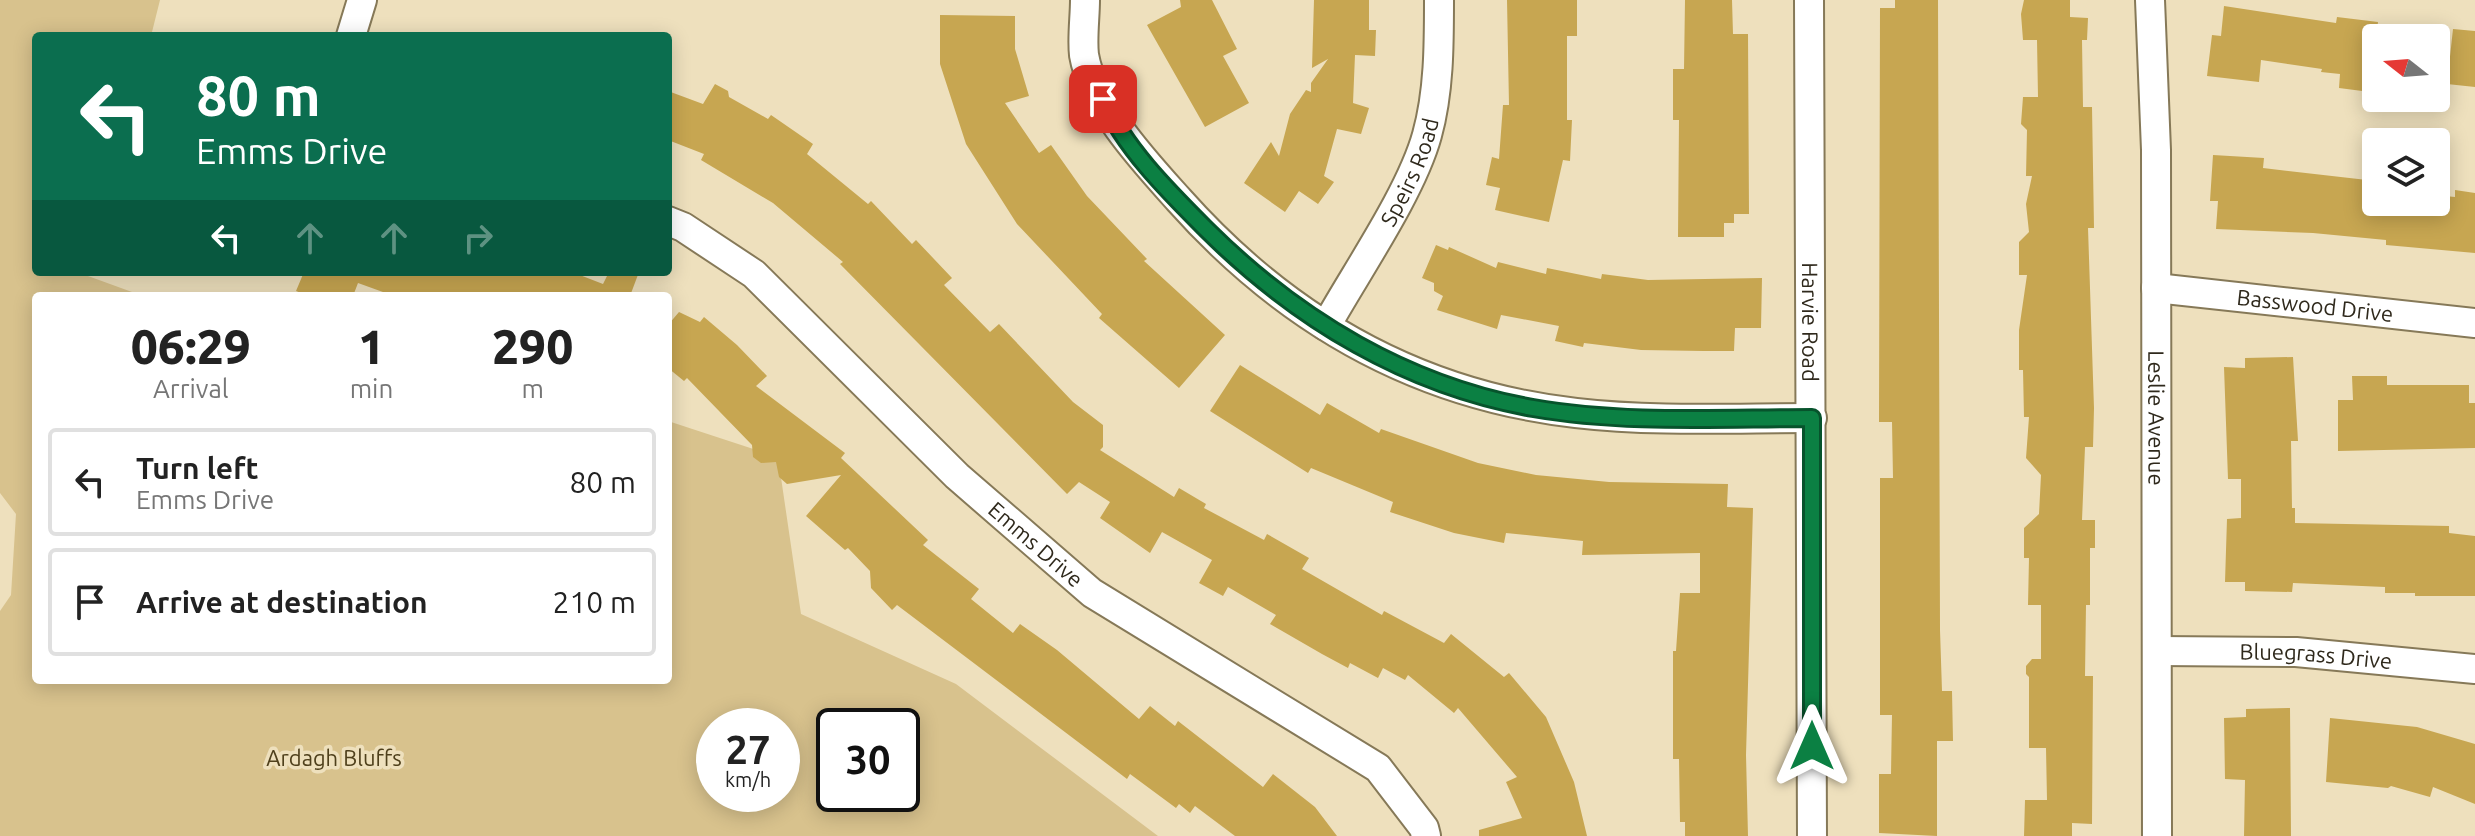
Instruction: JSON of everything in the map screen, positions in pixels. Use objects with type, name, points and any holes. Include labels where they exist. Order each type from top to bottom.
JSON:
[{"type":"street","points":[[352,32],[362,0]]},
{"type":"street","points":[[1085,0],[1084,55],[1112,120],[1196,219],[1241,264],[1326,326],[1430,381],[1534,408],[1647,417],[1812,418]]},
{"type":"street","name":"Speirs Road","points":[[1326,326],[1411,175],[1427,136],[1436,84],[1439,0]]},
{"type":"street","name":"Harvie Road","points":[[1809,0],[1812,836]]},
{"type":"street","name":"Leslie Avenue","points":[[2150,0],[2156,288],[2157,836]]},
{"type":"street","name":"Emms Drive","points":[[672,223],[754,274],[957,476],[1092,593],[1378,768],[1424,828],[1426,836]]},
{"type":"street","name":"Basswood Drive","points":[[2156,288],[2475,323]]},
{"type":"street","name":"Bluegrass Drive","points":[[2158,651],[2296,652],[2475,669]]},
{"type":"green space","name":"Ardagh Bluffs","points":[[0,0],[160,0],[152,32],[32,32],[32,276],[88,276],[132,292],[32,292],[32,684],[672,684],[672,422],[778,457],[801,614],[956,684],[1158,836],[0,836],[0,611],[11,595],[16,514],[0,493]]},
{"type":"building","points":[[1180,0],[1212,0],[1237,49],[1223,56],[1249,103],[1205,127],[1147,25],[1181,7]]},
{"type":"building","points":[[1314,0],[1369,0],[1369,30],[1376,30],[1375,56],[1355,55],[1353,103],[1369,108],[1361,134],[1337,129],[1324,176],[1334,182],[1318,204],[1299,191],[1285,212],[1244,183],[1271,142],[1279,156],[1290,114],[1306,90],[1311,92],[1311,83],[1328,59],[1312,68]]},
{"type":"building","points":[[1507,0],[1577,0],[1577,36],[1567,36],[1567,120],[1572,120],[1570,161],[1563,160],[1549,222],[1495,210],[1500,188],[1486,185],[1492,157],[1499,159],[1503,105],[1509,105]]},
{"type":"building","points":[[1685,0],[1732,0],[1733,34],[1748,34],[1749,214],[1734,214],[1734,223],[1724,223],[1724,237],[1678,237],[1679,120],[1673,120],[1673,69],[1684,69]]},
{"type":"building","points":[[1895,0],[1938,0],[1940,630],[1942,691],[1952,691],[1953,741],[1937,741],[1937,836],[1879,833],[1879,774],[1891,774],[1892,715],[1880,715],[1880,478],[1893,478],[1892,422],[1879,422],[1880,8],[1895,8]]},
{"type":"building","points":[[2024,0],[2070,0],[2070,17],[2088,18],[2087,40],[2082,40],[2083,107],[2092,107],[2094,228],[2088,228],[2094,408],[2093,447],[2085,447],[2082,520],[2095,520],[2095,548],[2090,548],[2090,605],[2086,605],[2085,676],[2093,676],[2092,824],[2072,823],[2072,836],[2024,836],[2025,800],[2047,800],[2046,748],[2029,748],[2029,677],[2026,674],[2026,666],[2032,659],[2041,659],[2041,605],[2028,605],[2029,558],[2024,558],[2024,528],[2039,514],[2041,475],[2026,458],[2029,417],[2024,417],[2023,370],[2019,370],[2019,330],[2027,275],[2019,275],[2019,242],[2029,232],[2026,204],[2032,176],[2026,176],[2027,130],[2021,124],[2023,97],[2038,97],[2037,40],[2023,40],[2021,14]]},
{"type":"building","points":[[2224,6],[2336,23],[2337,17],[2378,22],[2362,24],[2362,91],[2339,88],[2340,74],[2261,60],[2259,82],[2207,76],[2212,35],[2221,36]]},
{"type":"building","points":[[940,15],[1015,16],[1015,49],[1029,96],[1005,103],[1039,153],[1051,145],[1087,196],[1147,259],[1144,261],[1225,335],[1179,388],[1099,318],[1102,314],[1017,224],[966,144],[940,64]]},
{"type":"building","points":[[2453,29],[2475,31],[2475,87],[2450,84]]},
{"type":"building","points":[[715,84],[728,91],[729,97],[768,119],[771,115],[813,144],[807,154],[868,204],[871,201],[912,244],[916,240],[952,278],[944,285],[990,332],[999,324],[1073,402],[1103,425],[1103,447],[1100,450],[1174,497],[1179,488],[1206,504],[1204,508],[1264,540],[1267,534],[1309,558],[1302,569],[1382,615],[1384,611],[1444,643],[1451,634],[1504,677],[1509,673],[1546,717],[1574,782],[1587,836],[1479,836],[1479,830],[1522,818],[1506,782],[1517,777],[1458,708],[1454,713],[1408,675],[1405,680],[1383,668],[1378,678],[1350,663],[1348,668],[1322,654],[1270,624],[1276,615],[1228,587],[1223,596],[1199,583],[1212,560],[1162,532],[1150,553],[1100,518],[1110,502],[1079,482],[1067,494],[840,264],[843,262],[773,203],[701,160],[704,154],[672,142],[672,92],[703,104]]},
{"type":"building","points":[[2213,155],[2264,158],[2263,168],[2362,179],[2362,216],[2450,216],[2450,196],[2455,197],[2455,190],[2475,193],[2475,253],[2386,245],[2386,240],[2313,233],[2216,229],[2218,201],[2210,201]]},
{"type":"building","points":[[1436,245],[1448,250],[1449,247],[1496,268],[1498,262],[1546,274],[1547,268],[1601,279],[1602,274],[1648,280],[1762,278],[1761,328],[1735,328],[1734,351],[1641,350],[1584,343],[1583,347],[1555,341],[1559,326],[1501,315],[1497,329],[1437,310],[1443,296],[1434,291],[1434,283],[1422,278]]},
{"type":"building","points":[[302,276],[582,276],[603,284],[607,276],[638,276],[632,292],[383,292],[358,283],[355,292],[296,291]]},
{"type":"building","points":[[679,312],[700,322],[704,317],[737,345],[767,376],[756,386],[845,453],[841,458],[928,540],[923,545],[979,589],[971,599],[1013,633],[1020,624],[1057,650],[1139,719],[1150,706],[1175,726],[1178,721],[1263,787],[1273,774],[1315,807],[1337,836],[1235,836],[1195,806],[1190,813],[1179,804],[1176,808],[1130,774],[1127,779],[897,605],[892,610],[871,588],[870,571],[848,548],[845,550],[806,516],[841,475],[787,484],[779,477],[776,462],[761,463],[753,457],[752,445],[687,378],[684,381],[672,371],[672,320]]},
{"type":"building","points":[[2293,357],[2298,441],[2291,441],[2295,523],[2449,526],[2449,533],[2475,536],[2475,596],[2415,596],[2415,593],[2385,593],[2385,587],[2293,583],[2292,592],[2245,591],[2245,582],[2225,582],[2227,519],[2241,518],[2241,479],[2228,479],[2224,367],[2245,368],[2245,358]]},
{"type":"building","points":[[1240,365],[1320,415],[1327,403],[1379,433],[1381,429],[1478,463],[1536,475],[1609,482],[1728,484],[1727,507],[1753,508],[1746,755],[1748,836],[1685,836],[1685,822],[1680,822],[1679,759],[1673,759],[1673,651],[1676,651],[1680,593],[1700,593],[1700,553],[1582,555],[1583,541],[1506,533],[1504,543],[1454,533],[1390,512],[1393,502],[1311,468],[1308,473],[1210,411]]},
{"type":"building","points":[[2352,376],[2387,376],[2387,385],[2469,385],[2469,403],[2475,403],[2475,448],[2338,451],[2338,400],[2353,400]]},
{"type":"building","points":[[2290,708],[2291,836],[2244,836],[2245,780],[2225,779],[2224,718],[2246,717],[2246,709]]},
{"type":"building","points":[[2330,718],[2417,727],[2475,744],[2475,804],[2433,787],[2430,797],[2391,786],[2326,782]]},
{"type":"route","points":[[1103,99],[1112,120],[1151,168],[1241,264],[1326,326],[1430,381],[1487,398],[1580,414],[1812,418],[1812,746]]}]
